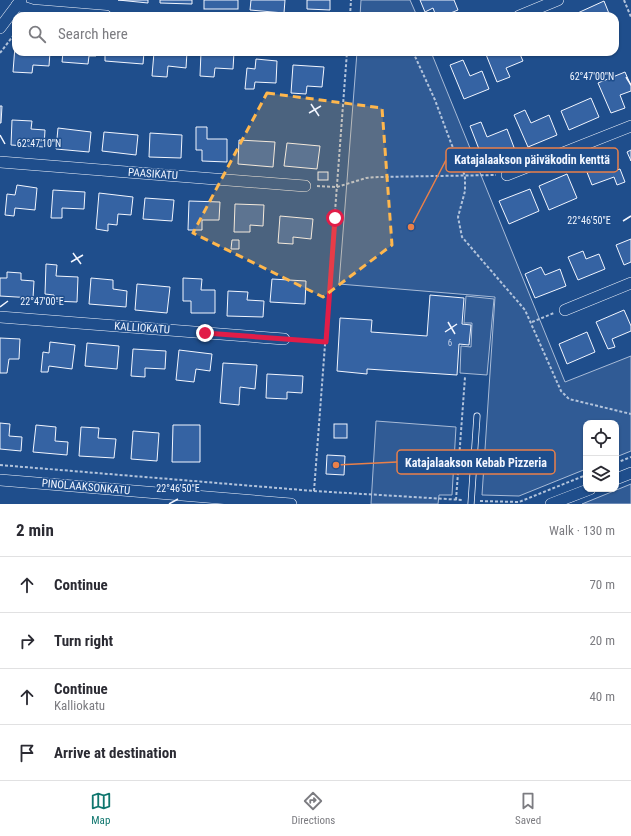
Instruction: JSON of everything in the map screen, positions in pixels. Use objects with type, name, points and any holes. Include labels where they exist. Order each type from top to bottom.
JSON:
[{"type":"street","points":[[529,12],[558,0]]},
{"type":"street","points":[[12,12],[19,3],[32,10],[57,12]]},
{"type":"street","points":[[0,28],[12,12]]},
{"type":"street","points":[[507,175],[631,126]]},
{"type":"street","name":"PAASIKATU","points":[[0,162],[305,186]]},
{"type":"street","points":[[565,310],[631,283]]},
{"type":"street","name":"KALLIOKATU","points":[[0,317],[284,339]]},
{"type":"street","points":[[619,478],[631,473]]},
{"type":"street","name":"PINOLAAKSONKATU","points":[[0,480],[291,504]]},
{"type":"street","points":[[557,503],[583,492]]},
{"type":"lane","points":[[471,502],[477,416]]},
{"type":"path","points":[[350,12],[351,0]]},
{"type":"path","points":[[624,0],[631,17]]},
{"type":"path","points":[[0,53],[12,37]]},
{"type":"path","points":[[314,491],[347,56]]},
{"type":"path","points":[[415,56],[435,100],[465,176],[466,191],[458,218],[462,237],[520,304],[532,322],[555,380],[561,391],[569,399],[631,414]]},
{"type":"path","points":[[305,186],[337,187],[366,178],[507,175]]},
{"type":"path","points":[[532,322],[547,315],[565,310]]},
{"type":"path","points":[[284,339],[326,342]]},
{"type":"path","points":[[456,500],[465,377]]},
{"type":"path","points":[[619,462],[631,457]]},
{"type":"path","points":[[0,465],[314,491],[471,502],[518,502],[583,476]]},
{"type":"highlighted area","points":[[267,93],[382,108],[392,245],[323,297],[193,233]]},
{"type":"shaded area","points":[[361,0],[410,0],[415,12],[360,12]]},
{"type":"shaded area","points":[[357,56],[433,56],[565,382],[631,356],[631,451],[619,456],[619,420],[583,420],[583,470],[519,496],[482,495],[495,297],[339,284]]},
{"type":"shaded area","points":[[466,296],[494,299],[487,375],[460,373],[461,346],[471,347],[472,323],[464,323]]},
{"type":"shaded area","points":[[376,421],[456,427],[452,495],[439,495],[438,504],[371,504]]},
{"type":"shaded area","points":[[631,484],[631,504],[582,504],[611,492],[619,492],[619,489]]},
{"type":"building","points":[[118,0],[148,0],[148,3]]},
{"type":"building","points":[[160,0],[192,0],[192,4],[160,3]]},
{"type":"building","points":[[204,0],[238,0],[238,9],[204,9]]},
{"type":"building","points":[[251,0],[285,0],[284,12],[250,10]]},
{"type":"building","points":[[307,0],[330,0],[330,10],[307,9]]},
{"type":"building","points":[[420,0],[454,0],[458,10],[453,12],[434,12],[433,8],[425,12]]},
{"type":"building","points":[[604,1],[608,12],[580,12]]},
{"type":"building","points":[[14,56],[50,56],[49,66],[33,65],[32,73],[13,72]]},
{"type":"building","points":[[63,56],[89,56],[88,64],[62,62]]},
{"type":"building","points":[[105,56],[144,56],[143,64],[105,61]]},
{"type":"building","points":[[154,56],[187,56],[186,68],[168,66],[167,77],[152,76]]},
{"type":"building","points":[[201,56],[234,56],[233,69],[215,68],[214,77],[200,76]]},
{"type":"building","points":[[487,56],[521,56],[523,61],[506,68],[510,77],[497,82]]},
{"type":"building","points":[[256,59],[277,61],[276,83],[255,82],[254,89],[245,89],[247,68],[255,69]]},
{"type":"building","points":[[463,60],[470,76],[482,71],[489,89],[464,99],[450,65]]},
{"type":"building","points":[[293,65],[324,67],[322,87],[307,86],[306,94],[291,93]]},
{"type":"building","points":[[625,72],[631,86],[631,91],[620,95],[625,108],[611,113],[598,83]]},
{"type":"building","points":[[591,98],[599,117],[569,130],[561,111]]},
{"type":"building","points":[[0,106],[2,106],[1,123],[0,123]]},
{"type":"building","points":[[525,110],[531,123],[549,115],[557,135],[528,147],[514,115]]},
{"type":"building","points":[[12,120],[32,121],[31,129],[45,130],[44,147],[11,145]]},
{"type":"building","points":[[481,122],[487,137],[507,129],[515,150],[484,162],[470,126]]},
{"type":"building","points":[[196,127],[207,127],[207,139],[227,139],[227,162],[202,161],[202,150],[196,150]]},
{"type":"building","points":[[58,128],[91,132],[89,152],[56,149]]},
{"type":"building","points":[[104,132],[138,135],[136,155],[102,151]]},
{"type":"building","points":[[150,133],[182,135],[181,158],[149,157]]},
{"type":"building","points":[[239,140],[275,142],[273,167],[238,164]]},
{"type":"building","points":[[287,143],[320,146],[317,169],[284,166]]},
{"type":"building","points":[[631,150],[631,161],[627,152]]},
{"type":"building","points":[[609,158],[614,171],[620,169],[625,182],[617,185],[614,177],[592,185],[585,167]]},
{"type":"building","points":[[318,172],[328,172],[328,180],[318,180]]},
{"type":"building","points":[[567,174],[577,198],[549,210],[539,186]]},
{"type":"building","points":[[17,185],[37,188],[35,210],[15,208],[14,216],[5,215],[7,194],[15,195]]},
{"type":"building","points":[[530,189],[539,211],[509,224],[499,201]]},
{"type":"building","points":[[53,190],[85,192],[84,209],[62,208],[62,218],[51,218]]},
{"type":"building","points":[[99,193],[133,197],[131,215],[118,214],[117,225],[108,224],[108,231],[96,229]]},
{"type":"building","points":[[145,198],[174,200],[172,221],[143,219]]},
{"type":"building","points":[[189,201],[220,202],[219,220],[202,220],[202,230],[188,230]]},
{"type":"building","points":[[235,204],[264,205],[263,226],[250,225],[250,232],[234,232]]},
{"type":"building","points":[[280,216],[313,219],[311,239],[293,237],[293,244],[278,243]]},
{"type":"building","points":[[631,239],[631,262],[624,265],[616,245]]},
{"type":"building","points":[[232,240],[239,240],[239,249],[231,249]]},
{"type":"building","points":[[583,251],[586,259],[599,254],[605,269],[578,280],[568,257]]},
{"type":"building","points":[[46,264],[57,265],[56,276],[78,277],[77,302],[53,301],[54,295],[45,294]]},
{"type":"building","points":[[541,267],[545,275],[560,269],[566,286],[535,298],[525,274]]},
{"type":"building","points":[[7,272],[21,273],[21,280],[34,281],[33,298],[0,296],[0,278],[7,278]]},
{"type":"building","points":[[91,278],[113,280],[113,289],[127,291],[126,307],[89,304]]},
{"type":"building","points":[[183,278],[202,279],[201,290],[215,290],[215,313],[191,313],[191,301],[183,301]]},
{"type":"building","points":[[272,279],[306,281],[305,304],[270,302]]},
{"type":"building","points":[[137,284],[170,287],[167,313],[135,310]]},
{"type":"building","points":[[228,291],[248,292],[247,300],[264,301],[263,317],[227,316]]},
{"type":"building","points":[[430,295],[464,298],[462,324],[471,325],[469,345],[459,344],[457,375],[367,369],[367,374],[337,371],[340,318],[372,320],[371,332],[427,336]]},
{"type":"building","points":[[624,310],[631,326],[631,331],[612,339],[615,347],[608,349],[596,322]]},
{"type":"building","points":[[587,332],[595,352],[567,364],[559,344]]},
{"type":"building","points":[[0,338],[20,339],[19,359],[9,359],[7,373],[0,373]]},
{"type":"building","points":[[50,342],[75,345],[72,369],[49,366],[48,372],[41,372],[43,352],[49,353]]},
{"type":"building","points":[[87,343],[119,346],[117,369],[85,366]]},
{"type":"building","points":[[133,349],[166,351],[165,369],[145,368],[145,377],[131,376]]},
{"type":"building","points":[[179,350],[212,354],[210,371],[196,369],[194,382],[176,380]]},
{"type":"building","points":[[223,363],[257,365],[255,389],[240,387],[239,405],[220,403]]},
{"type":"building","points":[[267,374],[303,376],[302,393],[287,392],[287,399],[266,398]]},
{"type":"building","points":[[0,423],[10,424],[9,436],[22,437],[21,451],[0,449]]},
{"type":"building","points":[[334,424],[347,424],[347,438],[334,438]]},
{"type":"building","points":[[36,425],[56,427],[55,441],[68,442],[67,455],[33,452]]},
{"type":"building","points":[[173,425],[200,425],[200,462],[172,462]]},
{"type":"building","points":[[81,427],[99,428],[98,438],[116,439],[114,458],[79,456]]},
{"type":"building","points":[[133,431],[159,433],[157,461],[131,459]]},
{"type":"building","points":[[327,455],[345,456],[344,475],[326,474]]},
{"type":"place","name":"Katajalaakson päiväkodin kenttä","points":[[411,227]]},
{"type":"place","name":"Katajalaakson Kebab Pizzeria","points":[[336,465]]},
{"type":"route","points":[[205,333],[326,342],[335,218]]}]
